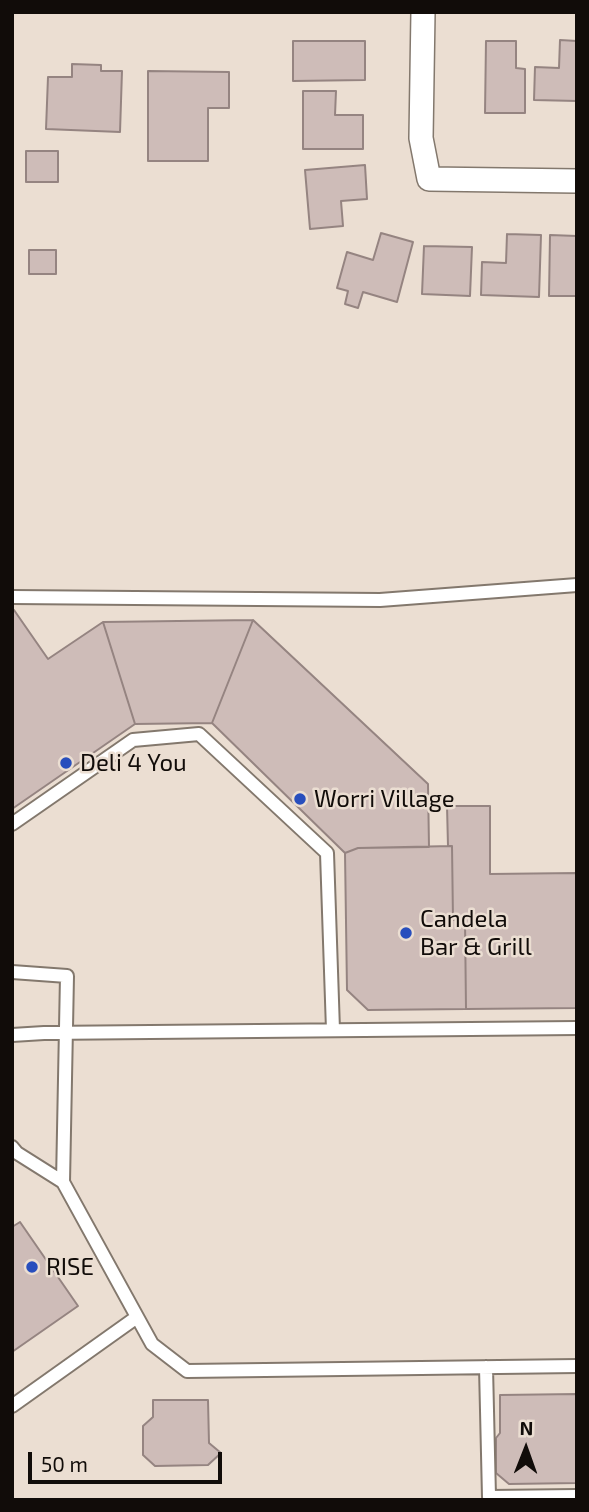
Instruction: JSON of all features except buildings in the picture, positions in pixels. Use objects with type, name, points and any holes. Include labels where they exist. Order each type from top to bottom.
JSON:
[{"type":"street","points":[[423,12],[421,138],[429,179],[577,181]]},
{"type":"lane","points":[[12,597],[380,600],[577,585]]},
{"type":"lane","points":[[12,824],[133,740],[199,734],[327,853],[333,1030]]},
{"type":"lane","points":[[12,972],[67,976],[63,1182]]},
{"type":"lane","points":[[12,1035],[577,1028]]},
{"type":"lane","points":[[14,1152],[63,1182],[152,1344],[187,1371],[577,1366]]},
{"type":"lane","points":[[12,1406],[137,1317]]},
{"type":"lane","points":[[486,1367],[489,1497],[577,1496]]},
{"type":"place","name":"Deli 4 You","points":[[66,763]]},
{"type":"place","name":"Worri Village","points":[[300,799]]},
{"type":"place","name":"Candela Bar & Grill","points":[[406,933]]},
{"type":"place","name":"RISE","points":[[32,1267]]}]
